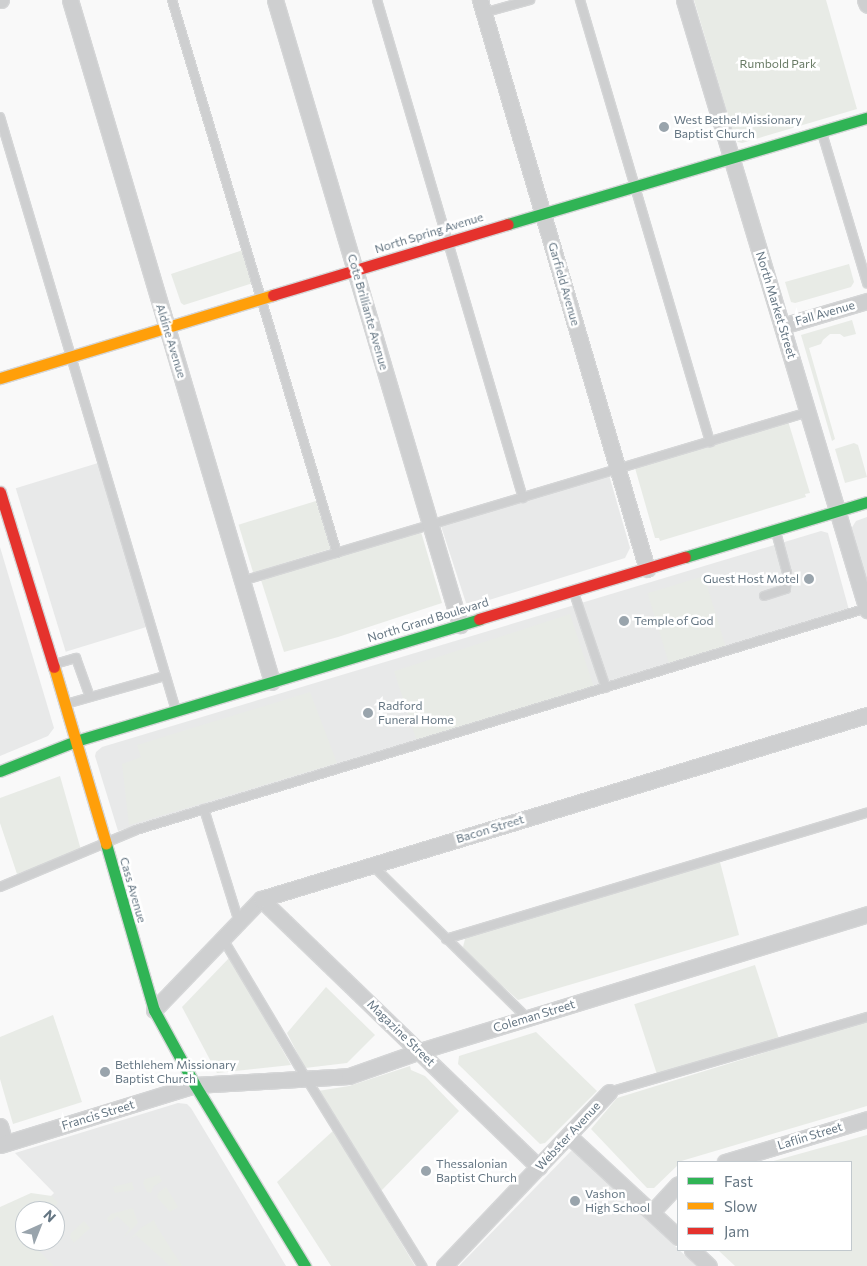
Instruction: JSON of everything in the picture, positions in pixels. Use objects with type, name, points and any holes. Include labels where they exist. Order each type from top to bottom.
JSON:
[{"type":"main road","name":"North Spring Avenue","points":[[0,378],[261,297],[731,156],[867,118]]},
{"type":"main road","name":"Cass Avenue","points":[[0,492],[76,741],[154,1010],[195,1085],[305,1266]]},
{"type":"main road","name":"North Grand Boulevard","points":[[0,771],[76,741],[867,502]]},
{"type":"street","name":"Aldine Avenue","points":[[70,0],[272,682]]},
{"type":"street","name":"Cote Brilliante Avenue","points":[[275,0],[460,625]]},
{"type":"street","name":"North Market Street","points":[[684,0],[867,609]]},
{"type":"street","points":[[865,0],[867,5]]},
{"type":"street","name":"Garfield Avenue","points":[[482,7],[647,569]]},
{"type":"street","name":"Fall Avenue","points":[[782,326],[867,301]]},
{"type":"street","name":"Bacon Street","points":[[154,1010],[261,899],[867,715]]},
{"type":"street","name":"Magazine Street","points":[[261,899],[539,1167]]},
{"type":"street","name":"Coleman Street","points":[[195,1085],[349,1076],[420,1051],[867,914]]},
{"type":"street","name":"Francis Street","points":[[3,1144],[195,1085]]},
{"type":"street","name":"Webster Avenue","points":[[444,1266],[609,1092]]},
{"type":"street","name":"Laflin Street","points":[[728,1161],[867,1119]]},
{"type":"street","points":[[0,1126],[3,1144]]},
{"type":"street","points":[[569,1136],[677,1236]]},
{"type":"street","points":[[652,1212],[677,1185]]},
{"type":"street","points":[[693,1251],[709,1266]]},
{"type":"lane","points":[[172,0],[337,553]]},
{"type":"lane","points":[[377,0],[522,498]]},
{"type":"lane","points":[[482,7],[530,0]]},
{"type":"lane","points":[[580,0],[710,442]]},
{"type":"lane","points":[[0,117],[176,711]]},
{"type":"lane","points":[[822,131],[867,284]]},
{"type":"lane","points":[[242,581],[808,412]]},
{"type":"lane","points":[[764,596],[786,589],[787,573],[776,530]]},
{"type":"lane","points":[[573,591],[606,688]]},
{"type":"lane","points":[[0,887],[106,844],[129,832],[867,609]]},
{"type":"lane","points":[[52,665],[76,658],[90,697]]},
{"type":"lane","points":[[64,704],[165,676]]},
{"type":"lane","points":[[204,809],[239,922]]},
{"type":"lane","points":[[446,939],[867,813]]},
{"type":"lane","points":[[372,865],[527,1018]]},
{"type":"lane","points":[[223,939],[422,1266]]},
{"type":"lane","points":[[609,1092],[867,1017]]},
{"type":"shaded area","points":[[98,463],[148,627],[66,652],[16,488]]},
{"type":"shaded area","points":[[609,475],[630,548],[625,558],[473,605],[466,603],[441,526]]},
{"type":"shaded area","points":[[867,517],[867,585],[851,529],[856,521]]},
{"type":"shaded area","points":[[821,531],[828,533],[849,610],[118,831],[95,756],[96,752],[102,747]]},
{"type":"shaded area","points":[[0,547],[54,728],[48,736],[0,756]]},
{"type":"shaded area","points":[[178,1103],[187,1104],[286,1266],[0,1266],[15,1251],[65,1251],[65,1201],[46,1201],[54,1193],[15,1153]]},
{"type":"shaded area","name":"Vashon High School","points":[[571,1151],[578,1153],[677,1248],[677,1251],[680,1251],[696,1266],[459,1266]]},
{"type":"green space","name":"Rumbold Park","points":[[694,0],[826,0],[857,109],[742,143],[738,142],[735,139]]},
{"type":"green space","points":[[243,250],[253,283],[184,305],[181,303],[171,274]]},
{"type":"green space","points":[[849,264],[854,282],[851,287],[795,303],[791,302],[785,282]]},
{"type":"green space","points":[[852,320],[856,334],[844,337],[840,334],[830,334],[821,344],[809,348],[835,439],[832,441],[801,335]]},
{"type":"green space","points":[[788,421],[810,493],[805,494],[806,497],[660,541],[659,538],[655,538],[635,468]]},
{"type":"green space","points":[[854,443],[858,445],[867,477],[845,483],[835,449]]},
{"type":"green space","points":[[316,501],[331,549],[253,572],[239,525]]},
{"type":"green space","points":[[421,532],[442,603],[338,637],[284,652],[261,580]]},
{"type":"green space","points":[[704,576],[725,646],[669,663],[648,593]]},
{"type":"green space","points":[[570,614],[593,686],[418,743],[394,671]]},
{"type":"green space","points":[[310,692],[337,763],[129,825],[122,764],[141,757],[137,745]]},
{"type":"green space","points":[[60,776],[81,850],[17,874],[0,823],[0,798]]},
{"type":"green space","points":[[720,862],[739,935],[518,1000],[467,954],[463,947],[465,939],[472,934]]},
{"type":"green space","points":[[230,957],[291,1065],[217,1073],[182,1007]]},
{"type":"green space","points":[[755,965],[778,1037],[658,1077],[634,1004]]},
{"type":"green space","points":[[326,987],[375,1035],[347,1063],[305,1068],[287,1033]]},
{"type":"green space","points":[[53,1015],[82,1102],[13,1124],[0,1079],[0,1037]]},
{"type":"green space","points":[[867,1021],[867,1106],[677,1161],[677,1166],[654,1188],[647,1188],[591,1129],[617,1098]]},
{"type":"green space","points":[[536,1032],[597,1091],[545,1143],[540,1144],[458,1064],[459,1056]]},
{"type":"green space","points":[[410,1066],[411,1070],[425,1076],[459,1111],[380,1192],[318,1091],[349,1086]]},
{"type":"green space","points":[[334,1130],[415,1266],[331,1266],[277,1182]]},
{"type":"green space","points":[[867,1135],[867,1266],[735,1266],[719,1251],[852,1251],[852,1161],[774,1161]]},
{"type":"green space","points":[[159,1175],[162,1181],[153,1187],[151,1193],[147,1192],[143,1183],[145,1179]]},
{"type":"green space","points":[[132,1182],[134,1190],[115,1193],[113,1187]]},
{"type":"green space","points":[[166,1187],[178,1207],[170,1212],[157,1197],[159,1192]]},
{"type":"green space","points":[[31,1193],[52,1196],[56,1201],[15,1201],[15,1251],[39,1251],[54,1266],[0,1266],[0,1207]]},
{"type":"green space","points":[[133,1208],[138,1223],[123,1238],[130,1228],[117,1216],[109,1223],[107,1218],[111,1214]]},
{"type":"green space","points":[[154,1220],[182,1266],[170,1266],[136,1235],[127,1242],[141,1228]]},
{"type":"green space","points":[[84,1221],[90,1228],[74,1243],[70,1237],[71,1233]]},
{"type":"traffic: fast","points":[[508,224],[867,118]]},
{"type":"traffic: fast","points":[[685,557],[867,502]]},
{"type":"traffic: fast","points":[[0,771],[76,741],[479,619]]},
{"type":"traffic: fast","points":[[106,844],[154,1010],[195,1085],[305,1266]]},
{"type":"traffic: slow","points":[[0,378],[273,295]]},
{"type":"traffic: slow","points":[[54,667],[106,844]]},
{"type":"traffic: jam","points":[[273,295],[508,224]]},
{"type":"traffic: jam","points":[[0,492],[54,667]]},
{"type":"traffic: jam","points":[[479,619],[685,557]]},
{"type":"place","name":"West Bethel Missionary Baptist Church","points":[[664,127]]},
{"type":"place","name":"Guest Host Motel","points":[[809,579]]},
{"type":"place","name":"Temple of God","points":[[624,621]]},
{"type":"place","name":"Radford Funeral Home","points":[[368,713]]},
{"type":"place","name":"Bethlehem Missionary Baptist Church","points":[[105,1072]]},
{"type":"place","name":"Thessalonian Baptist Church","points":[[426,1171]]},
{"type":"place","name":"Vashon High School","points":[[575,1201]]}]
